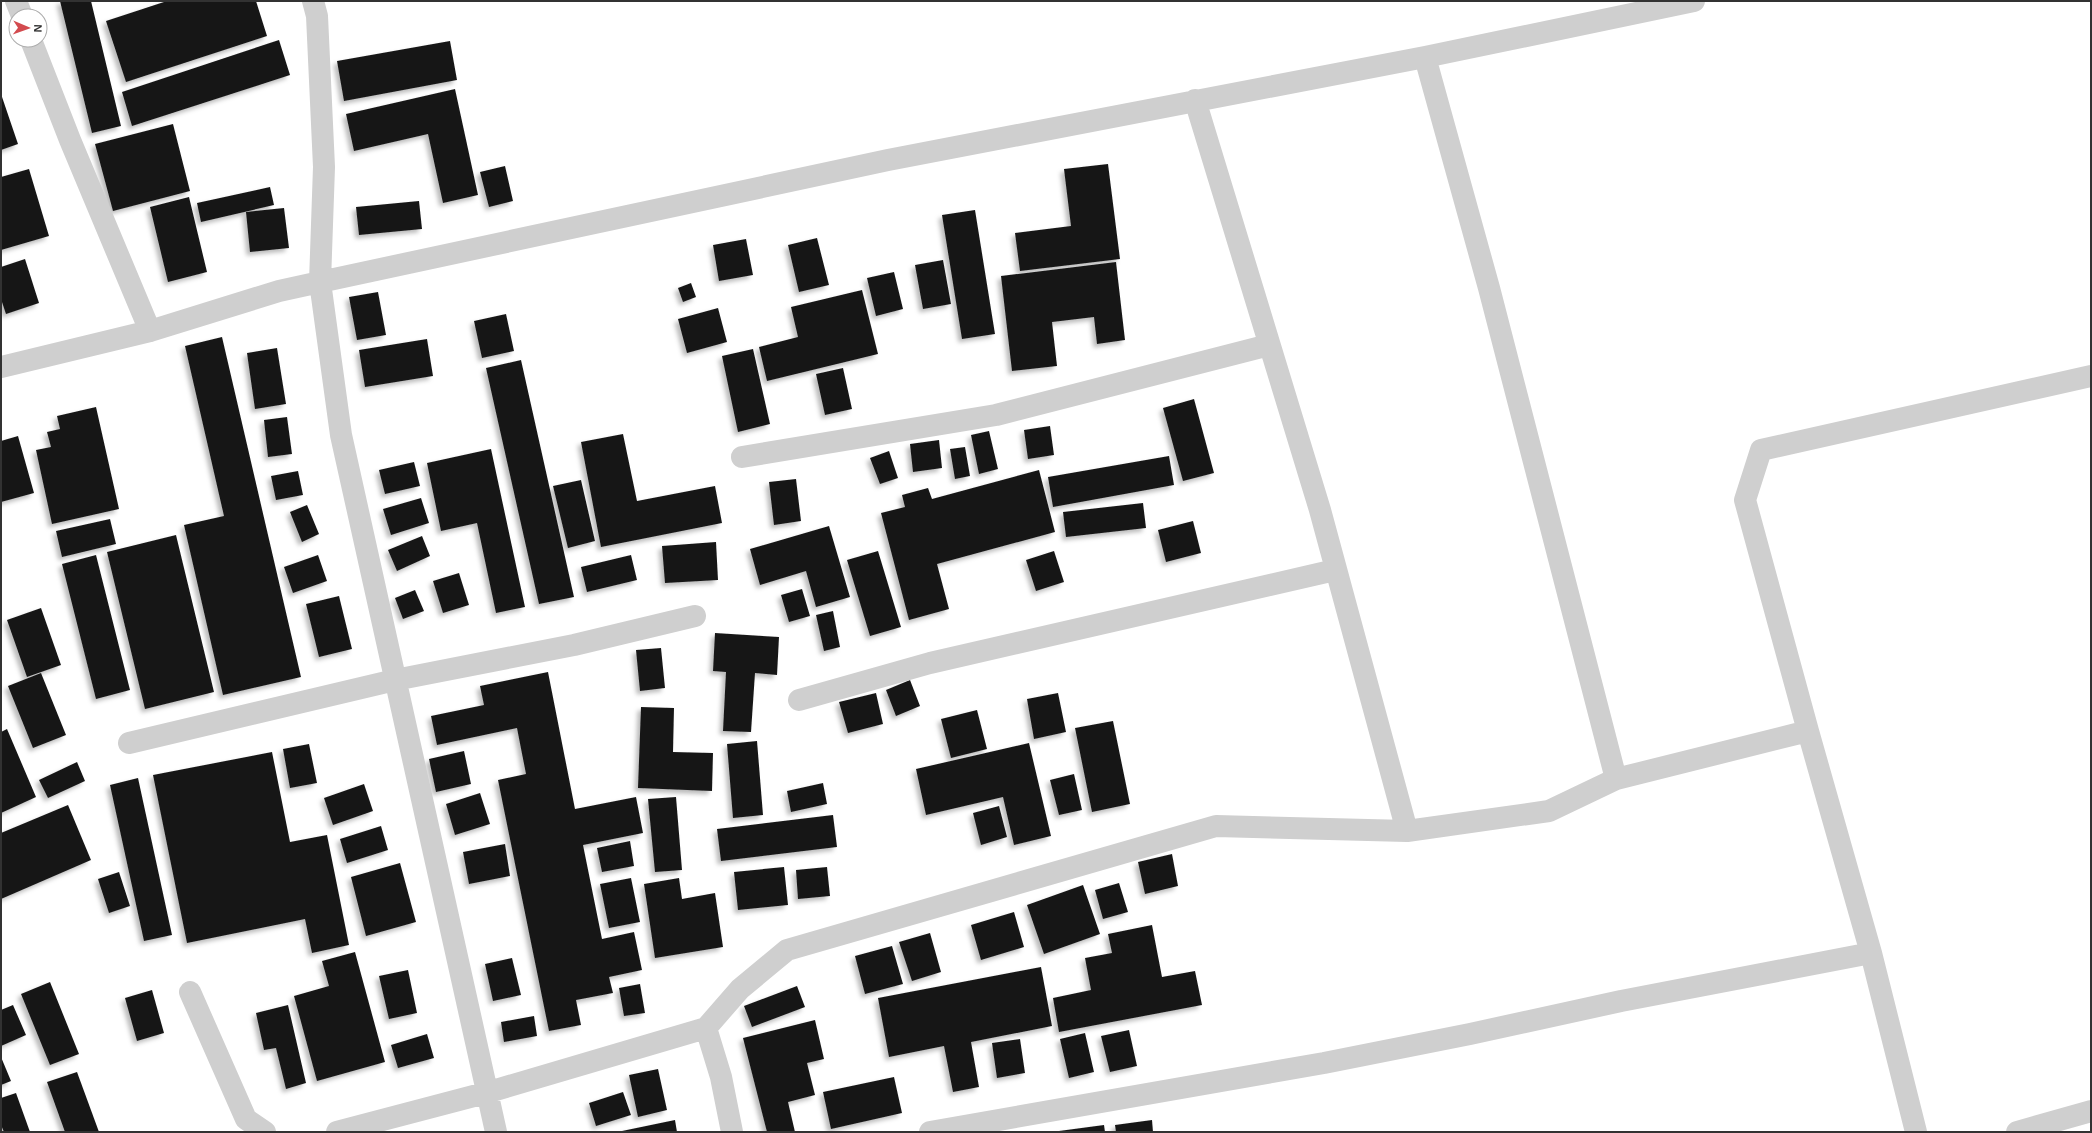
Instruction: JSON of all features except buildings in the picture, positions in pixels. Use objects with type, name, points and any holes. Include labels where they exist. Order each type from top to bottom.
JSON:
[{"type":"street","points":[[313,1],[317,16],[324,167],[320,282],[341,435],[489,1092],[496,1132]]},
{"type":"street","points":[[1,367],[150,331],[279,291],[320,282],[888,160],[1425,56],[1694,1]]},
{"type":"street","points":[[34,48],[70,140],[150,331]]},
{"type":"street","points":[[1425,56],[1489,288],[1616,779]]},
{"type":"street","points":[[1195,100],[1320,510],[1407,831]]},
{"type":"street","points":[[742,457],[996,415],[1269,345]]},
{"type":"street","points":[[1916,1132],[1871,953],[1808,731],[1745,500],[1762,450],[2091,376]]},
{"type":"street","points":[[799,700],[930,663],[1336,570]]},
{"type":"street","points":[[129,743],[396,680],[574,646],[695,616]]},
{"type":"street","points":[[337,1132],[489,1092],[706,1028],[740,989],[787,950],[1216,826],[1407,831],[1550,811],[1616,779],[1808,731]]},
{"type":"street","points":[[930,1132],[1324,1063],[1470,1034],[1620,1001],[1871,953]]},
{"type":"street","points":[[190,992],[246,1119],[265,1132]]},
{"type":"street","points":[[706,1028],[721,1077],[732,1132]]},
{"type":"street","points":[[2017,1132],[2091,1111]]}]
